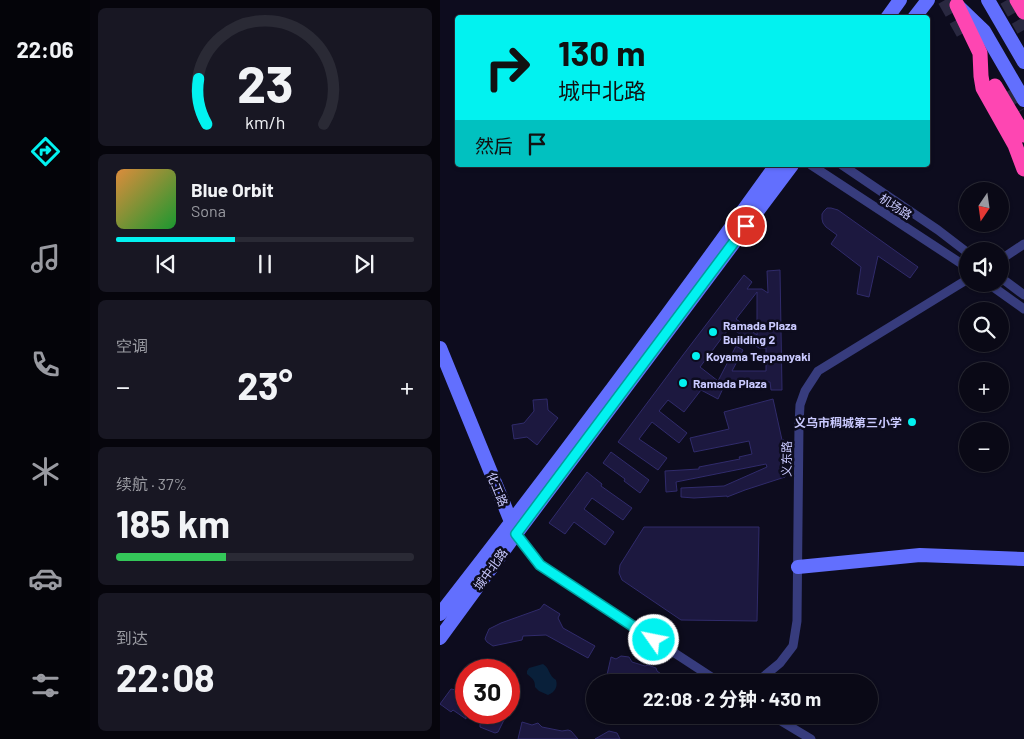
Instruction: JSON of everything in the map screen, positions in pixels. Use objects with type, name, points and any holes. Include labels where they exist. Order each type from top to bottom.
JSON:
[{"type":"highway","points":[[1017,0],[1024,12]]},
{"type":"highway","points":[[956,2],[980,54],[983,88],[1021,145]]},
{"type":"highway","points":[[995,86],[1021,145],[1024,169]]},
{"type":"main road","points":[[889,15],[900,0]]},
{"type":"main road","points":[[916,15],[928,0]]},
{"type":"main road","points":[[988,0],[1024,62]]},
{"type":"main road","points":[[956,2],[984,31],[1024,100]]},
{"type":"main road","name":"城中北路","points":[[440,638],[511,532],[775,167]]},
{"type":"main road","name":"城中北路","points":[[440,614],[511,532],[790,167]]},
{"type":"main road","name":"化工路","points":[[440,348],[511,532]]},
{"type":"main road","name":"化工路","points":[[440,371],[511,532]]},
{"type":"main road","points":[[798,567],[920,555],[1024,559]]},
{"type":"street","name":"机场路","points":[[814,167],[959,262]]},
{"type":"street","name":"机场路","points":[[845,167],[959,245]]},
{"type":"street","points":[[1009,254],[1024,244]]},
{"type":"street","points":[[1009,284],[1024,295]]},
{"type":"street","name":"义东路","points":[[767,674],[780,663],[793,646],[798,620],[799,424],[800,404],[805,390],[818,371],[959,285]]},
{"type":"street","points":[[1000,292],[1024,309]]},
{"type":"street","name":"化工路","points":[[511,532],[540,565],[707,674]]},
{"type":"street","points":[[786,724],[811,739]]},
{"type":"water","points":[[543,664],[557,683],[555,689],[548,695],[535,687],[535,683],[527,674],[529,668]]},
{"type":"building","points":[[827,208],[838,210],[918,267],[910,278],[878,256],[869,297],[857,294],[861,267],[831,244],[837,235],[823,223],[822,214]]},
{"type":"building","points":[[780,270],[782,390],[771,390],[770,382],[726,382],[718,399],[701,390],[684,412],[668,400],[659,411],[687,433],[679,443],[652,422],[639,439],[667,458],[658,470],[618,442],[744,275],[752,282],[747,289],[762,289],[768,293],[767,271]],"holes":[[[757,292],[757,335],[736,319]],[[730,327],[759,348],[766,348],[766,354],[775,360],[772,365],[766,362],[766,371],[732,371],[743,350],[736,346],[718,381],[700,367]]]},
{"type":"building","points":[[547,399],[548,410],[558,418],[537,445],[527,437],[514,439],[512,425],[524,423],[534,411],[533,400]]},
{"type":"building","points":[[773,399],[782,440],[784,440],[785,477],[727,497],[681,497],[681,488],[724,486],[767,467],[766,464],[676,482],[677,491],[666,492],[665,471],[699,469],[699,467],[740,459],[739,457],[752,454],[749,441],[694,452],[690,438],[729,429],[724,412]]},
{"type":"building","points":[[611,452],[649,480],[640,493],[603,463]]},
{"type":"building","points":[[587,472],[602,484],[601,486],[632,508],[623,520],[592,498],[584,509],[614,532],[605,545],[574,522],[565,534],[549,523]]},
{"type":"building","points":[[644,527],[759,527],[757,621],[681,620],[622,580],[619,573],[620,565]]},
{"type":"building","points":[[544,604],[560,614],[558,618],[563,628],[595,646],[588,658],[546,635],[523,636],[522,640],[493,646],[485,639],[489,629],[540,609]]},
{"type":"building","points":[[621,656],[629,657],[632,662],[656,668],[661,674],[607,674],[611,657],[616,659]]},
{"type":"building","points":[[451,689],[455,690],[455,711],[453,710],[451,712],[440,704]]},
{"type":"building","points":[[522,722],[532,725],[538,723],[542,727],[562,731],[568,730],[578,739],[518,739]]},
{"type":"building","points":[[480,724],[502,724],[498,732],[495,733],[480,727]]},
{"type":"building","points":[[609,731],[617,733],[620,739],[595,739]]},
{"type":"tunnel","points":[[945,0],[965,36]]},
{"type":"tunnel","points":[[1007,0],[1024,30]]},
{"type":"tunnel","points":[[1011,89],[1024,109]]},
{"type":"place","name":"Ramada Plaza Building 2","points":[[713,332]]},
{"type":"place","name":"Koyama Teppanyaki","points":[[696,356]]},
{"type":"place","name":"Ramada Plaza","points":[[683,383]]},
{"type":"place","name":"义乌市稠城第三小学","points":[[912,422]]},
{"type":"route","points":[[654,640],[540,565],[516,534],[746,226]]}]
